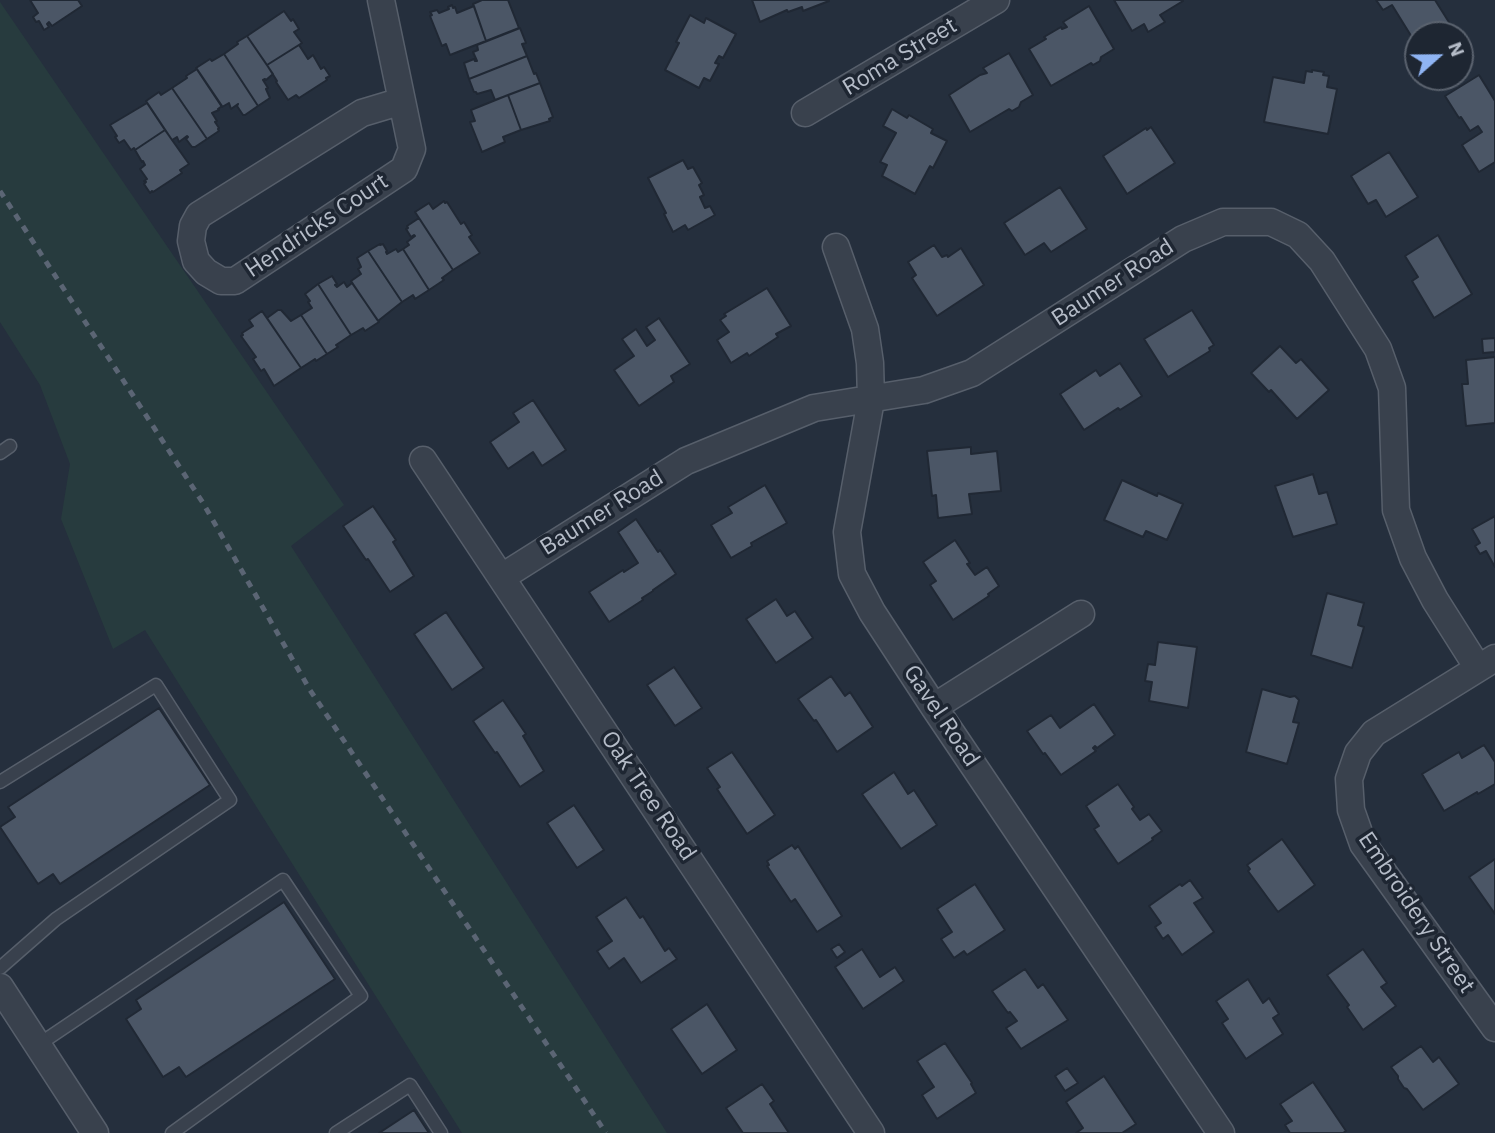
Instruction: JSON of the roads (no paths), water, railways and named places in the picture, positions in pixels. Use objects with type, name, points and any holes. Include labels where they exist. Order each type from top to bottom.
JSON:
[{"type":"street","name":"Hendricks Court","points":[[380,0],[402,101],[412,149],[404,169],[235,281],[221,281],[206,272],[196,261],[191,241],[193,226],[199,215],[362,113],[402,101]]},
{"type":"street","name":"Roma Street","points":[[805,113],[996,0]]},
{"type":"street","name":"Baumer Road","points":[[502,577],[686,461],[814,408],[924,390],[972,373],[1183,239],[1223,222],[1271,222],[1298,236],[1322,261],[1378,349],[1392,388],[1396,510],[1413,558],[1435,600],[1487,663]]},
{"type":"street","name":"Gavel Road","points":[[836,247],[865,330],[870,363],[871,400],[847,532],[852,574],[872,612],[934,707],[1221,1133]]},
{"type":"street","name":"Oak Tree Road","points":[[423,460],[872,1133]]},
{"type":"street","points":[[934,707],[1081,614]]},
{"type":"street","name":"Embroidery Street","points":[[1487,663],[1374,733],[1358,753],[1349,779],[1351,810],[1363,844],[1495,1028]]},
{"type":"street","points":[[0,987],[96,1133]]},
{"type":"lane","points":[[0,782],[156,685],[230,800],[56,919],[0,968]]},
{"type":"lane","points":[[38,1045],[283,880],[361,996],[172,1133]]},
{"type":"lane","points":[[336,1133],[411,1085],[441,1133]]},
{"type":"railway","points":[[0,191],[203,503],[310,690],[606,1133]]}]
